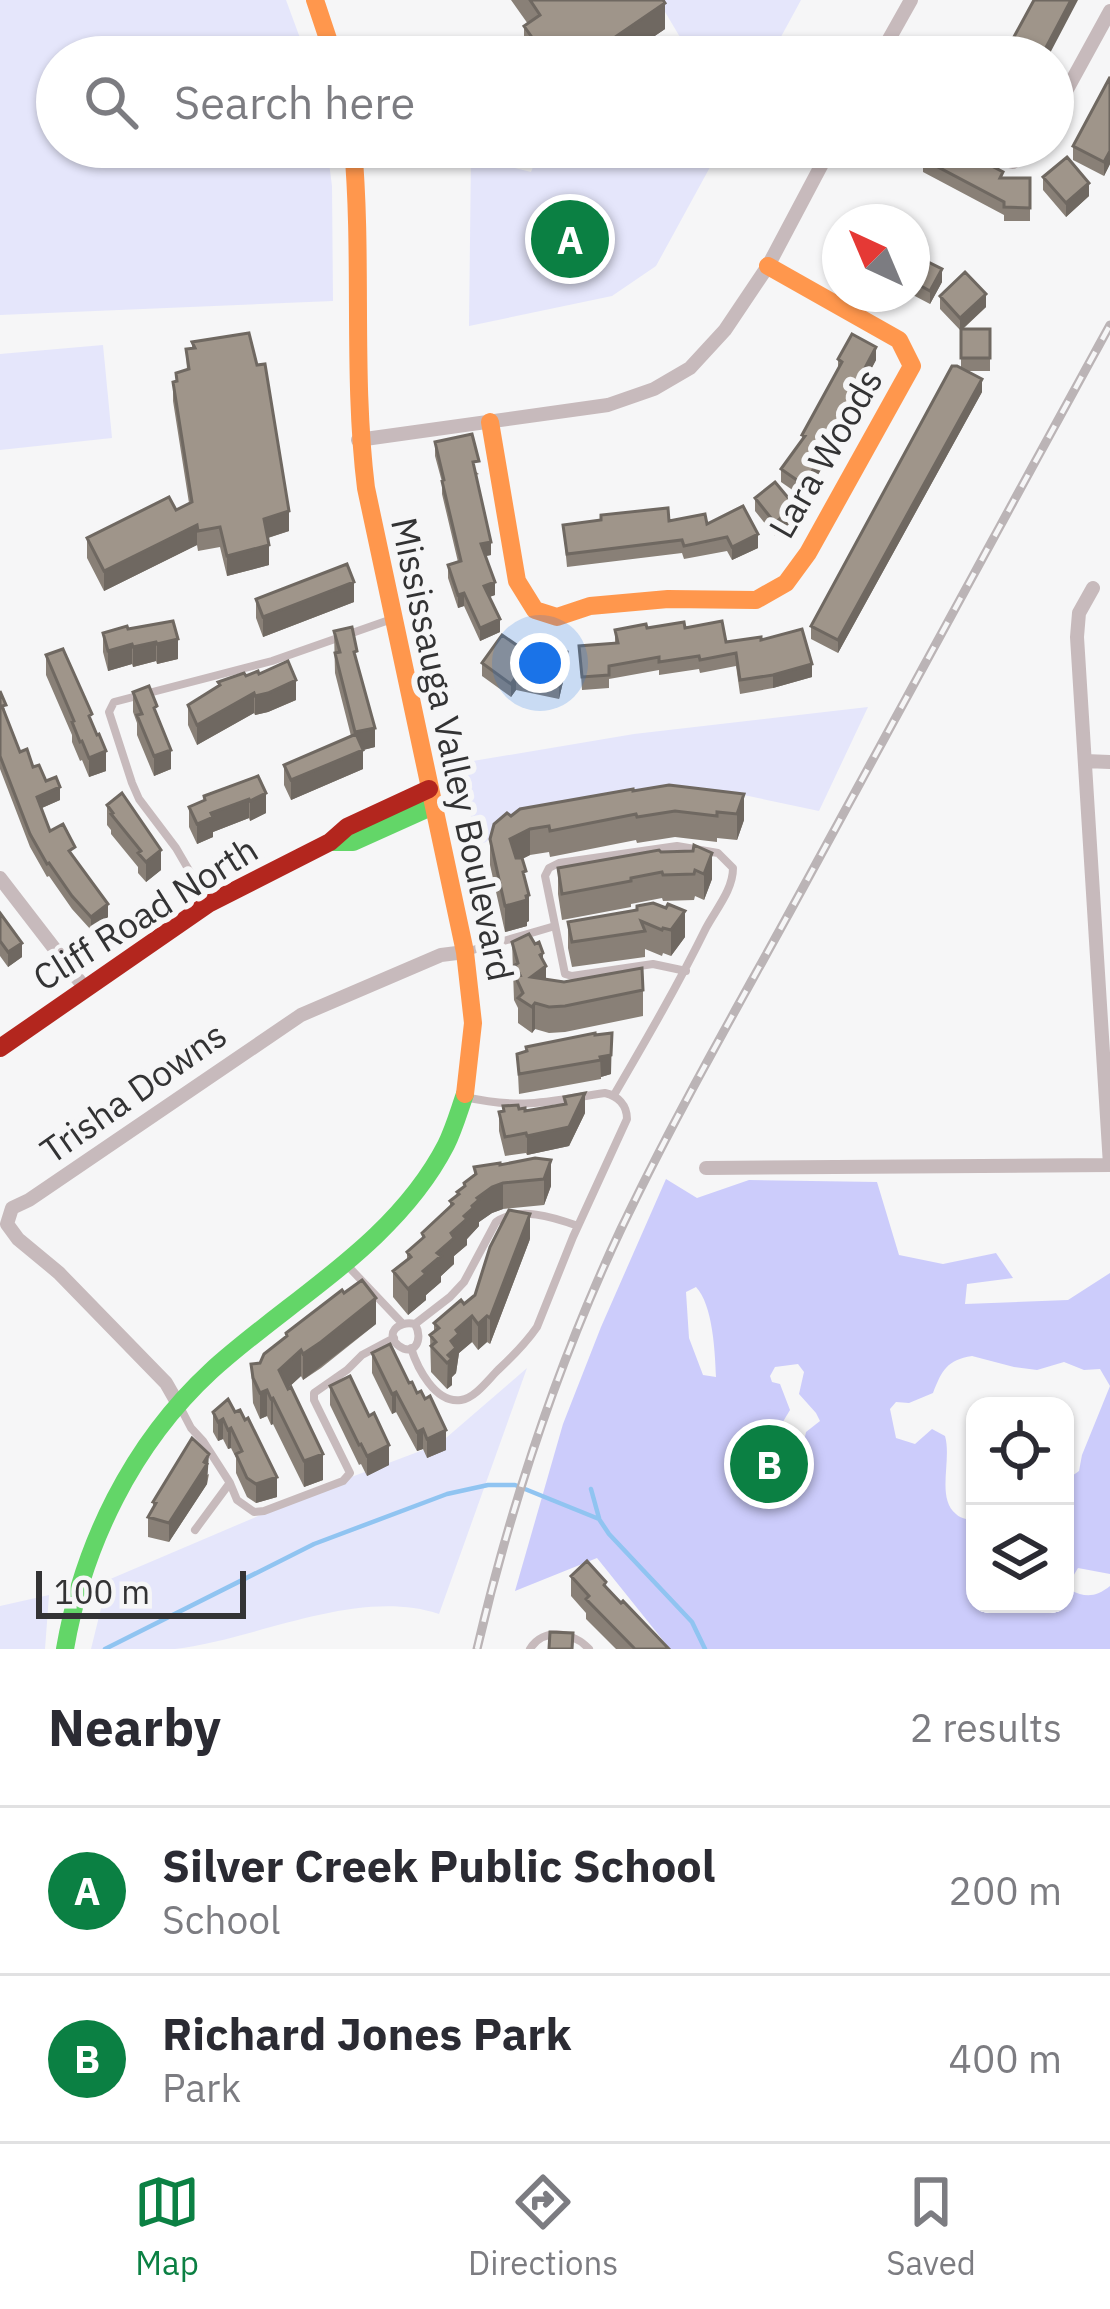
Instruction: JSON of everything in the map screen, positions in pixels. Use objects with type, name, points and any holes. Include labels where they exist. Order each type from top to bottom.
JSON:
[{"type":"street","points":[[315,0],[327,36]]},
{"type":"street","points":[[891,36],[911,0]]},
{"type":"street","points":[[1074,77],[1110,11]]},
{"type":"street","name":"Mississauga Valley Boulevard","points":[[65,1645],[82,1576],[104,1520],[178,1403],[241,1345],[379,1234],[410,1201],[453,1129],[470,1071],[473,1034],[465,952],[358,440],[354,168]]},
{"type":"street","points":[[358,440],[608,405],[654,389],[690,368],[725,330],[768,266],[820,168]]},
{"type":"street","name":"Lara Woods","points":[[490,422],[518,580],[535,610],[557,616],[590,607],[668,599],[756,601],[786,583],[808,553],[911,366],[899,340],[768,266]]},
{"type":"street","points":[[706,1168],[1110,1165],[1104,973],[1076,637],[1079,613],[1093,588]]},
{"type":"street","points":[[1084,761],[1110,762]]},
{"type":"street","name":"Cliff Road North","points":[[0,1048],[208,904],[331,842],[347,827],[431,797]]},
{"type":"street","points":[[0,878],[84,988]]},
{"type":"street","name":"Trisha Downs","points":[[178,1403],[166,1383],[59,1273],[18,1239],[8,1224],[12,1208],[29,1201],[301,1015],[432,959],[465,952]]},
{"type":"lane","points":[[208,904],[176,848],[139,799],[109,712],[114,702],[272,661],[394,618]]},
{"type":"lane","points":[[614,1095],[686,971],[733,868],[718,853],[677,846],[549,868],[545,876],[566,974],[653,964],[686,971]]},
{"type":"lane","points":[[465,952],[556,926]]},
{"type":"lane","points":[[411,1348],[438,1393],[464,1400],[480,1389],[537,1328],[627,1119],[627,1111],[614,1095],[605,1093],[539,1105],[464,1096]]},
{"type":"lane","points":[[415,1324],[464,1282],[502,1217],[552,1217],[578,1226]]},
{"type":"lane","points":[[344,1262],[401,1323]]},
{"type":"lane","points":[[407,1321],[420,1331],[420,1340],[411,1348],[399,1346],[394,1338],[394,1330],[407,1321]]},
{"type":"lane","points":[[178,1403],[237,1500],[254,1512],[264,1511],[350,1473],[314,1393],[362,1354],[394,1338]]},
{"type":"lane","points":[[195,1530],[230,1483]]},
{"type":"lane","points":[[530,1649],[544,1636],[569,1635],[590,1649]]},
{"type":"shaded area","points":[[0,0],[286,0],[299,36],[36,36],[36,168],[330,168],[333,301],[0,315]]},
{"type":"shaded area","points":[[658,0],[801,0],[781,36],[679,36]]},
{"type":"shaded area","points":[[471,168],[531,172],[533,168],[710,168],[656,266],[612,296],[469,326]]},
{"type":"shaded area","points":[[103,345],[112,438],[0,450],[0,354]]},
{"type":"shaded area","points":[[868,707],[819,811],[739,794],[506,819],[486,842],[477,845],[458,756],[467,762],[634,734]]},
{"type":"shaded area","points":[[666,1179],[697,1198],[749,1180],[877,1182],[899,1255],[943,1264],[996,1253],[1013,1278],[967,1284],[965,1304],[1068,1300],[1110,1273],[1110,1386],[1100,1369],[1084,1370],[1064,1362],[1037,1370],[972,1356],[946,1367],[933,1393],[909,1403],[896,1402],[890,1409],[896,1438],[915,1444],[932,1429],[945,1436],[947,1498],[956,1514],[966,1519],[966,1613],[1074,1613],[1074,1591],[1091,1595],[1110,1586],[1110,1649],[670,1649],[597,1558],[515,1591],[563,1424]],"holes":[[[696,1287],[710,1317],[716,1377],[703,1375],[689,1338],[686,1292]],[[798,1364],[804,1372],[799,1394],[820,1421],[806,1432],[802,1450],[788,1452],[778,1443],[790,1410],[780,1384],[770,1376],[775,1367]]]},
{"type":"shaded area","points":[[527,1368],[439,1614],[375,1607],[175,1649],[91,1649],[108,1580],[439,1444]]},
{"type":"shaded area","points":[[1110,1386],[1110,1574],[1078,1568],[1074,1575],[1074,1475]]},
{"type":"shaded area","points":[[49,1595],[45,1649],[0,1649],[0,1606]]},
{"type":"building","points":[[530,0],[665,3],[617,36],[531,36],[524,26],[540,15]]},
{"type":"building","points":[[1034,0],[1071,0],[1052,36],[1014,36]]},
{"type":"building","points":[[1110,77],[1110,151],[1104,162],[1074,144]]},
{"type":"building","points":[[1074,165],[1089,183],[1066,203],[1043,177],[1054,168]]},
{"type":"building","points":[[940,168],[995,168],[1003,172],[1000,178],[1030,178],[1030,208],[1004,207],[1004,202]]},
{"type":"building","points":[[930,263],[942,269],[930,291]]},
{"type":"building","points":[[965,272],[986,294],[960,318],[940,296]]},
{"type":"building","points":[[961,329],[990,329],[990,358],[961,358]]},
{"type":"building","points":[[249,333],[257,365],[265,364],[289,511],[264,519],[269,545],[227,556],[220,527],[198,531],[197,525],[104,571],[87,538],[169,497],[176,510],[192,502],[173,382],[176,373],[189,369],[186,349],[195,348],[192,342]]},
{"type":"building","points":[[852,334],[876,347],[840,425],[804,485],[781,469],[805,436]]},
{"type":"building","points":[[952,366],[982,379],[838,640],[811,626]]},
{"type":"building","points":[[472,434],[479,461],[473,462],[491,542],[481,544],[495,582],[484,586],[500,619],[480,628],[464,593],[458,595],[448,565],[461,561],[435,442]]},
{"type":"building","points":[[775,482],[795,506],[775,523],[755,498]]},
{"type":"building","points":[[743,506],[758,534],[732,547],[727,537],[684,546],[682,540],[567,554],[563,525],[601,520],[601,515],[668,508],[669,521],[705,514],[707,524]]},
{"type":"building","points":[[347,564],[354,582],[263,617],[256,599]]},
{"type":"building","points":[[173,621],[178,639],[108,651],[103,633]]},
{"type":"building","points":[[722,621],[726,642],[761,640],[802,629],[812,664],[740,680],[736,653],[700,660],[699,656],[659,662],[659,657],[609,666],[609,675],[582,677],[579,646],[618,643],[615,630],[684,622],[685,628]]},
{"type":"building","points":[[352,627],[354,652],[375,728],[355,732],[334,631]]},
{"type":"building","points":[[502,635],[537,659],[540,647],[567,652],[559,686],[516,677],[511,684],[482,663]]},
{"type":"building","points":[[63,649],[106,751],[89,758],[46,655]]},
{"type":"building","points":[[288,661],[296,680],[268,693],[254,693],[197,725],[188,705],[218,682],[244,673],[259,674]]},
{"type":"building","points":[[149,686],[171,750],[154,756],[133,692]]},
{"type":"building","points":[[0,691],[20,752],[27,749],[33,767],[39,765],[46,781],[56,777],[60,787],[37,797],[50,831],[63,824],[75,847],[69,851],[108,904],[91,917],[47,864],[30,834],[0,756]]},
{"type":"building","points":[[356,734],[363,750],[291,780],[284,765]]},
{"type":"building","points":[[258,776],[266,793],[211,813],[213,817],[197,824],[189,807],[205,800],[204,796]]},
{"type":"building","points":[[669,785],[744,794],[737,814],[675,811],[550,831],[549,826],[530,829],[510,839],[516,858],[522,858],[529,895],[527,900],[505,906],[490,839],[494,824],[507,813],[511,816],[520,809]]},
{"type":"building","points":[[122,793],[161,850],[146,862],[107,805]]},
{"type":"building","points":[[694,845],[712,853],[704,874],[662,872],[562,894],[558,868],[659,850],[693,851]]},
{"type":"building","points":[[653,903],[685,911],[671,930],[641,921],[645,931],[572,942],[568,922]]},
{"type":"building","points":[[0,913],[22,943],[8,952],[0,941]]},
{"type":"building","points":[[529,934],[535,944],[539,942],[546,966],[531,977],[564,982],[642,968],[643,990],[565,1006],[535,1003],[532,1007],[518,998],[523,993],[514,974],[520,975],[512,942]]},
{"type":"building","points":[[612,1033],[611,1055],[519,1074],[517,1054],[527,1051],[526,1047]]},
{"type":"building","points":[[585,1093],[569,1127],[505,1137],[499,1112],[504,1111],[503,1106],[518,1105],[525,1111],[566,1104],[564,1097]]},
{"type":"building","points":[[551,1160],[544,1179],[503,1183],[477,1198],[464,1216],[467,1219],[451,1233],[454,1238],[437,1253],[441,1256],[408,1289],[393,1271],[411,1257],[407,1252],[424,1237],[422,1233],[453,1204],[450,1201],[476,1174],[474,1167]]},
{"type":"building","points":[[509,1210],[530,1214],[490,1318],[478,1324],[472,1316],[456,1330],[459,1334],[451,1341],[456,1348],[447,1363],[431,1346],[436,1342],[430,1335],[439,1328],[434,1323],[461,1300],[464,1304],[475,1295],[490,1247]]},
{"type":"building","points":[[362,1280],[376,1298],[279,1370],[323,1454],[304,1461],[273,1398],[267,1390],[260,1393],[251,1364],[260,1363],[286,1333]]},
{"type":"building","points":[[390,1344],[409,1383],[425,1399],[430,1396],[446,1430],[427,1439],[423,1429],[417,1432],[396,1392],[392,1394],[372,1353]]},
{"type":"building","points":[[350,1376],[389,1445],[367,1456],[330,1386]]},
{"type":"building","points":[[228,1399],[235,1412],[240,1410],[248,1418],[277,1477],[256,1484],[247,1478],[231,1428],[223,1419],[218,1422],[213,1412]]},
{"type":"building","points":[[192,1438],[209,1454],[207,1464],[169,1523],[148,1517],[153,1502]]},
{"type":"building","points":[[587,1561],[604,1585],[669,1649],[635,1649],[586,1599],[589,1596],[571,1576]]},
{"type":"building","points":[[550,1632],[573,1633],[572,1649],[549,1649]]},
{"type":"waterway","points":[[105,1649],[314,1544],[447,1494],[488,1485],[515,1485],[599,1519],[692,1622],[705,1649]]},
{"type":"waterway","points":[[591,1489],[599,1518]]},
{"type":"railway","points":[[477,1649],[538,1435],[621,1229],[711,1055],[1110,325]]},
{"type":"traffic: fast","points":[[330,842],[353,842],[433,806]]},
{"type":"traffic: fast","points":[[65,1649],[98,1535],[157,1431],[211,1371],[339,1268],[399,1212],[446,1145],[465,1094]]},
{"type":"traffic: slow","points":[[315,0],[327,36]]},
{"type":"traffic: slow","points":[[354,168],[359,403],[366,488],[465,952],[473,1023],[465,1094]]},
{"type":"traffic: slow","points":[[490,422],[517,581],[535,610],[557,617],[590,606],[668,599],[756,600],[786,583],[808,553],[912,366],[899,340],[768,266]]},
{"type":"traffic: jam","points":[[0,1048],[208,904],[330,842],[347,827],[429,789]]},
{"type":"place","name":"Silver Creek Public School","points":[[570,239]]},
{"type":"place","name":"Richard Jones Park","points":[[769,1464]]}]
